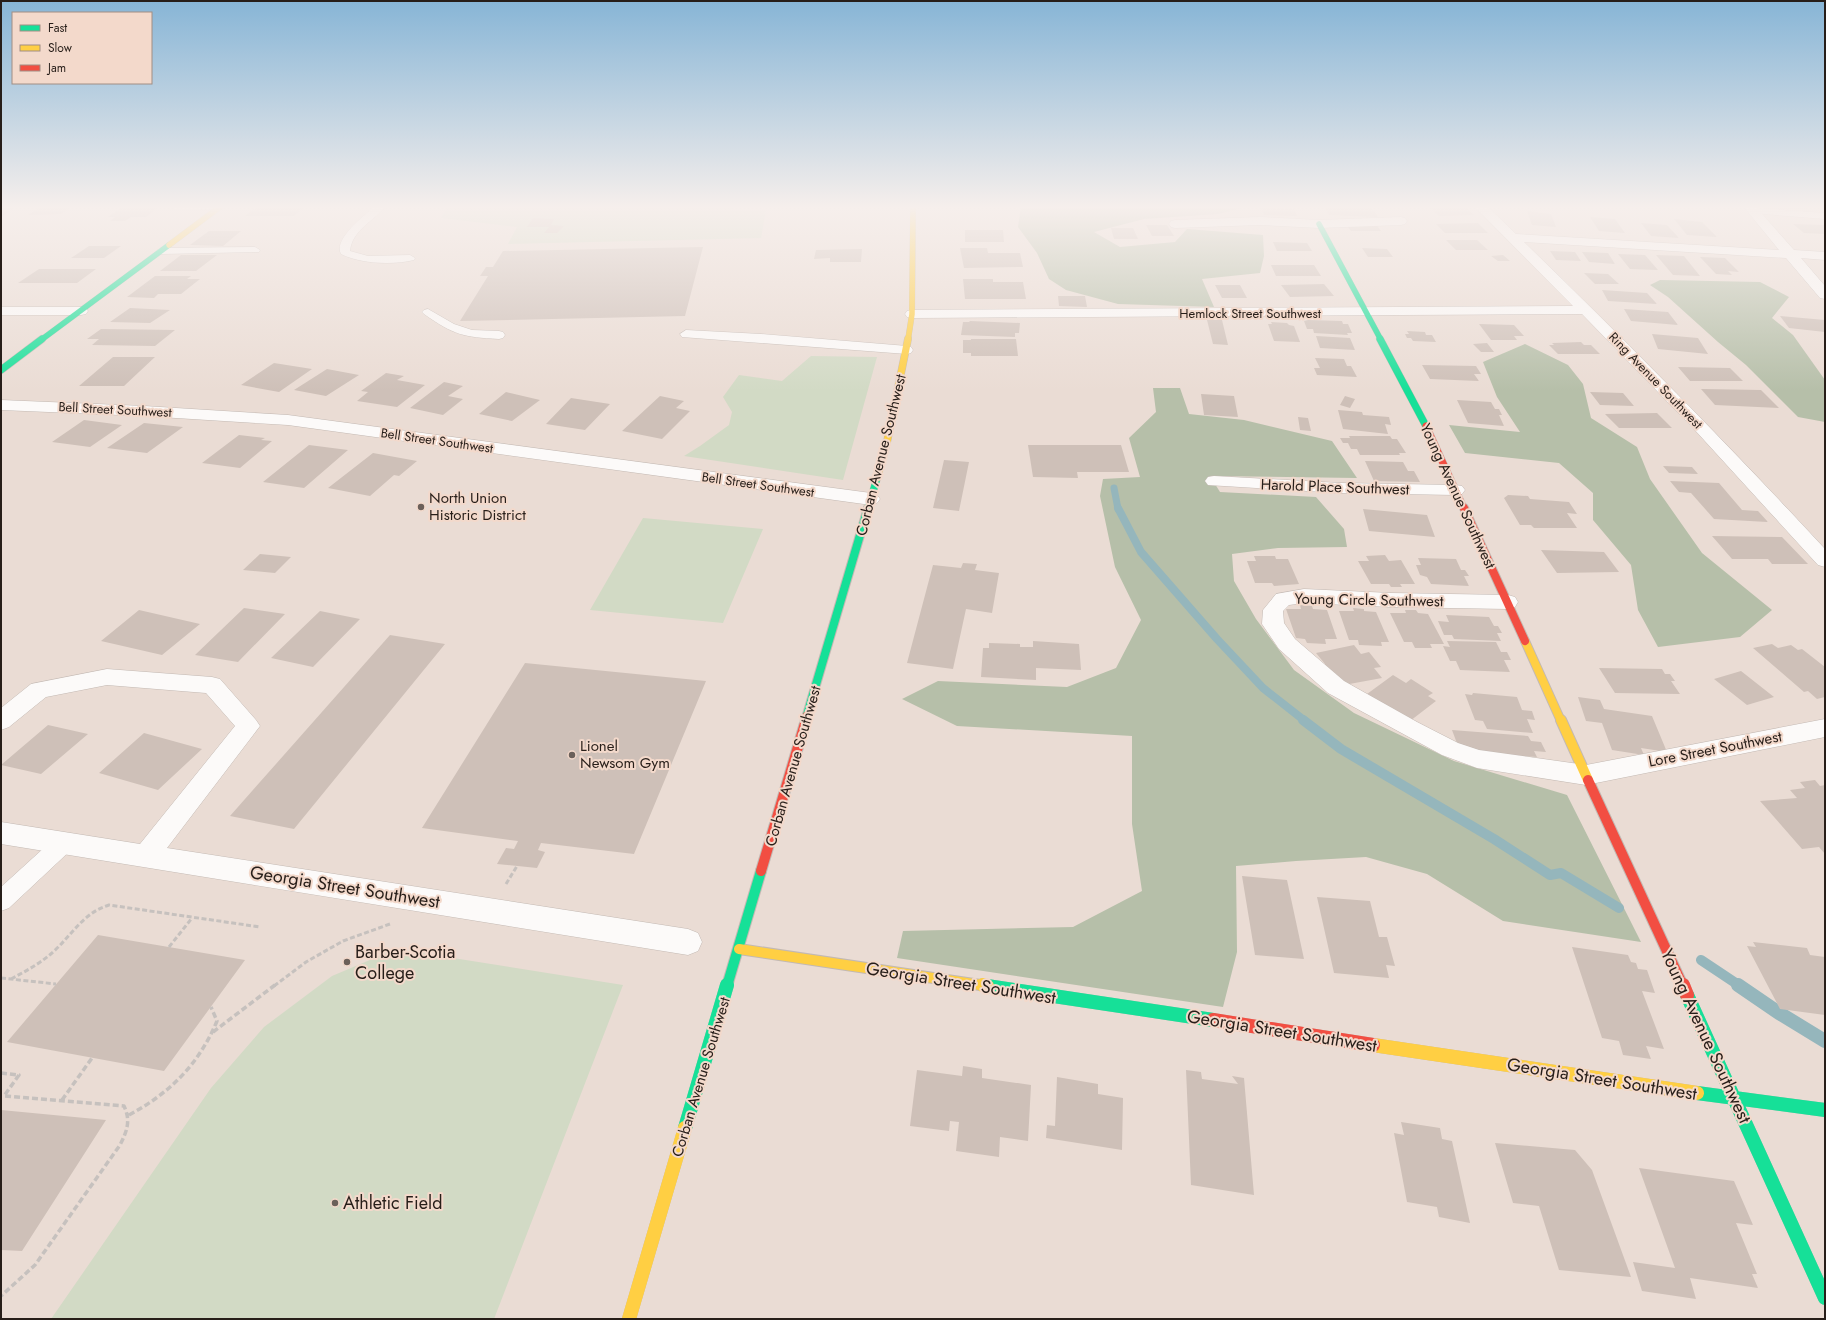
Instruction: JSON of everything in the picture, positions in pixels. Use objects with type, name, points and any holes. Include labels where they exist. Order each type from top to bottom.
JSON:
[{"type":"street","points":[[1,370],[139,268]]},
{"type":"street","name":"Corban Avenue Southwest","points":[[629,1319],[887,442],[907,350],[912,314],[912,268]]},
{"type":"street","name":"Young Avenue Southwest","points":[[1343,268],[1431,436],[1508,602],[1596,773],[1735,1099],[1825,1298]]},
{"type":"street","name":"Ring Avenue Southwest","points":[[1543,268],[1587,310],[1758,486],[1825,561]]},
{"type":"street","points":[[1802,268],[1825,295]]},
{"type":"street","name":"Hemlock Street Southwest","points":[[912,314],[1587,310]]},
{"type":"street","points":[[1,311],[81,311]]},
{"type":"street","name":"Bell Street Southwest","points":[[1,405],[118,409],[288,420],[871,499]]},
{"type":"street","name":"Harold Place Southwest","points":[[1214,481],[1340,488],[1456,490]]},
{"type":"street","name":"Young Circle Southwest","points":[[1508,602],[1390,600],[1304,596],[1283,598],[1273,610],[1273,624],[1287,644],[1336,687],[1450,749],[1477,759],[1537,770],[1596,773]]},
{"type":"street","points":[[1,721],[39,690],[107,677],[212,685],[248,726],[146,856]]},
{"type":"street","name":"Lore Street Southwest","points":[[1596,773],[1825,728]]},
{"type":"street","name":"Georgia Street Southwest","points":[[1,833],[688,942]]},
{"type":"street","name":"Georgia Street Southwest","points":[[739,949],[1735,1099],[1825,1110]]},
{"type":"lane","points":[[428,312],[450,327],[471,334],[499,335]]},
{"type":"lane","points":[[686,334],[761,338],[907,350]]},
{"type":"lane","points":[[1,902],[64,843]]},
{"type":"path","points":[[11,979],[29,970],[52,953],[83,919],[94,910],[102,907],[109,906],[260,927]]},
{"type":"path","points":[[169,947],[192,918]]},
{"type":"path","points":[[213,1032],[306,962],[343,941],[397,921]]},
{"type":"path","points":[[1,978],[56,984]]},
{"type":"path","points":[[129,1115],[148,1106],[174,1086],[188,1071],[213,1032],[217,1021],[210,1007]]},
{"type":"path","points":[[62,1100],[92,1058]]},
{"type":"path","points":[[1,1073],[19,1075],[4,1096],[124,1106],[129,1115],[128,1131],[120,1145],[35,1265],[1,1296]]},
{"type":"green space","points":[[1044,268],[1261,268],[1260,273],[1202,279],[1214,307],[1118,304],[1066,290],[1049,279]]},
{"type":"green space","points":[[1660,280],[1760,282],[1789,297],[1772,318],[1793,335],[1825,380],[1825,422],[1798,417],[1746,365],[1668,297],[1650,285]]},
{"type":"green space","points":[[1525,344],[1568,365],[1583,384],[1591,418],[1637,447],[1650,479],[1702,553],[1772,610],[1740,637],[1658,647],[1638,610],[1631,565],[1593,520],[1593,493],[1559,463],[1465,453],[1449,425],[1520,432],[1497,397],[1483,362]]},
{"type":"green space","points":[[811,356],[877,357],[843,480],[684,456],[729,425],[732,412],[723,397],[739,375],[782,381]]},
{"type":"green space","points":[[1153,388],[1180,388],[1189,414],[1244,420],[1332,441],[1357,478],[1210,476],[1220,492],[1316,497],[1344,529],[1347,547],[1278,548],[1232,554],[1234,581],[1256,619],[1294,670],[1354,713],[1454,761],[1567,795],[1641,942],[1503,921],[1427,874],[1366,857],[1236,866],[1237,952],[1223,1007],[897,958],[903,931],[1073,927],[1142,891],[1132,824],[1132,736],[957,726],[902,699],[938,681],[1067,687],[1116,668],[1141,620],[1115,567],[1100,496],[1103,479],[1140,477],[1129,438],[1156,412]]},
{"type":"green space","points":[[643,518],[763,529],[723,623],[590,610]]},
{"type":"green space","name":"Athletic Field","points":[[396,949],[623,985],[494,1319],[51,1319],[211,1088],[264,1027],[332,976]]},
{"type":"building","points":[[164,268],[200,268],[196,271],[160,271]]},
{"type":"building","points":[[486,268],[698,268],[685,316],[460,321],[488,276],[480,276]]},
{"type":"building","points":[[1272,268],[1316,268],[1321,276],[1276,276]]},
{"type":"building","points":[[1629,268],[1656,268],[1658,270],[1630,269]]},
{"type":"building","points":[[1667,268],[1693,268],[1700,276],[1673,275]]},
{"type":"building","points":[[1710,268],[1735,268],[1739,272],[1728,271],[1732,275],[1716,274]]},
{"type":"building","points":[[39,269],[96,269],[77,283],[18,283]]},
{"type":"building","points":[[1584,273],[1608,274],[1619,284],[1595,284]]},
{"type":"building","points":[[155,276],[191,276],[187,279],[200,279],[181,294],[158,294],[154,298],[127,297]]},
{"type":"building","points":[[963,279],[993,279],[993,282],[1023,282],[1026,299],[965,299]]},
{"type":"building","points":[[1324,284],[1334,296],[1290,297],[1281,285]]},
{"type":"building","points":[[1215,285],[1240,285],[1247,298],[1222,298]]},
{"type":"building","points":[[1602,290],[1647,293],[1657,304],[1608,301]]},
{"type":"building","points":[[1058,296],[1085,296],[1087,307],[1059,306]]},
{"type":"building","points":[[130,308],[170,310],[150,323],[110,322]]},
{"type":"building","points":[[1624,309],[1668,312],[1678,325],[1631,321]]},
{"type":"building","points":[[1780,316],[1825,320],[1825,332],[1789,328]]},
{"type":"building","points":[[1207,320],[1222,320],[1228,345],[1213,344]]},
{"type":"building","points":[[1304,321],[1342,321],[1343,324],[1348,324],[1352,333],[1347,333],[1348,335],[1314,333],[1313,329],[1307,329]]},
{"type":"building","points":[[963,322],[1020,323],[1019,333],[1015,333],[1015,337],[961,335]]},
{"type":"building","points":[[1271,322],[1287,323],[1294,326],[1300,342],[1274,341],[1268,324],[1272,324]]},
{"type":"building","points":[[1479,324],[1514,325],[1524,336],[1514,336],[1517,340],[1491,340]]},
{"type":"building","points":[[101,329],[175,330],[155,346],[92,345],[99,339],[87,339]]},
{"type":"building","points":[[1407,331],[1425,332],[1426,335],[1432,335],[1436,342],[1413,341],[1411,338],[1407,338],[1405,334],[1409,334]]},
{"type":"building","points":[[1652,334],[1698,338],[1708,354],[1658,349]]},
{"type":"building","points":[[1316,336],[1350,338],[1355,350],[1320,348]]},
{"type":"building","points":[[1016,339],[1018,356],[971,356],[971,353],[963,353],[963,340]]},
{"type":"building","points":[[1581,342],[1584,345],[1591,345],[1600,354],[1558,354],[1549,345],[1554,345],[1552,343]]},
{"type":"building","points":[[1487,343],[1494,352],[1481,352],[1473,344]]},
{"type":"building","points":[[113,357],[155,357],[124,386],[79,386]]},
{"type":"building","points":[[1315,358],[1344,359],[1347,366],[1351,366],[1357,377],[1317,375],[1314,368],[1320,368]]},
{"type":"building","points":[[274,363],[312,369],[279,392],[241,385]]},
{"type":"building","points":[[1422,365],[1476,366],[1481,374],[1474,374],[1479,381],[1430,379]]},
{"type":"building","points":[[1678,367],[1730,368],[1743,381],[1690,381]]},
{"type":"building","points":[[327,369],[359,375],[326,396],[294,390]]},
{"type":"building","points":[[386,373],[404,376],[397,380],[425,385],[397,407],[357,401],[368,392],[361,391]]},
{"type":"building","points":[[444,382],[463,386],[448,396],[463,399],[443,415],[410,408]]},
{"type":"building","points":[[1701,389],[1761,390],[1779,408],[1715,405]]},
{"type":"building","points":[[506,392],[540,400],[512,421],[479,414]]},
{"type":"building","points":[[1590,392],[1623,393],[1634,406],[1600,405]]},
{"type":"building","points":[[1201,394],[1234,396],[1238,417],[1204,415]]},
{"type":"building","points":[[660,396],[684,401],[676,408],[690,411],[662,439],[622,431]]},
{"type":"building","points":[[1345,396],[1355,399],[1350,408],[1340,405]]},
{"type":"building","points":[[571,398],[610,404],[585,430],[546,424]]},
{"type":"building","points":[[1457,400],[1491,402],[1495,409],[1499,409],[1502,415],[1499,415],[1504,426],[1468,423]]},
{"type":"building","points":[[1338,410],[1362,412],[1363,415],[1389,417],[1391,425],[1385,424],[1388,434],[1343,429]]},
{"type":"building","points":[[1657,413],[1672,428],[1619,428],[1605,414]]},
{"type":"building","points":[[1298,417],[1308,418],[1311,431],[1300,430]]},
{"type":"building","points":[[84,420],[122,425],[90,447],[52,442]]},
{"type":"building","points":[[144,423],[183,427],[147,453],[107,448]]},
{"type":"building","points":[[239,435],[265,438],[261,440],[272,441],[240,468],[202,463]]},
{"type":"building","points":[[1349,436],[1390,436],[1392,439],[1397,439],[1406,453],[1399,453],[1400,455],[1360,455],[1357,449],[1351,449],[1348,443],[1343,443],[1340,438],[1350,438]]},
{"type":"building","points":[[309,445],[348,450],[304,488],[263,482]]},
{"type":"building","points":[[1028,445],[1121,445],[1129,472],[1077,472],[1078,478],[1033,477]]},
{"type":"building","points":[[373,453],[417,461],[399,476],[394,475],[370,496],[328,488]]},
{"type":"building","points":[[944,460],[969,462],[959,511],[933,508]]},
{"type":"building","points":[[1365,461],[1403,462],[1408,471],[1414,471],[1420,482],[1374,481]]},
{"type":"building","points":[[1663,466],[1692,467],[1698,474],[1669,473]]},
{"type":"building","points":[[1670,481],[1719,483],[1742,510],[1758,511],[1768,522],[1714,519],[1691,493],[1679,492]]},
{"type":"building","points":[[1508,495],[1528,496],[1530,499],[1569,502],[1577,514],[1567,513],[1577,528],[1534,528],[1531,525],[1520,525],[1504,498]]},
{"type":"building","points":[[1363,509],[1427,515],[1435,537],[1369,531]]},
{"type":"building","points":[[1712,536],[1782,537],[1808,564],[1772,564],[1768,559],[1732,559]]},
{"type":"building","points":[[1541,550],[1604,552],[1619,572],[1557,573]]},
{"type":"building","points":[[260,554],[291,557],[275,573],[243,570]]},
{"type":"building","points":[[1385,555],[1389,561],[1401,560],[1415,584],[1400,584],[1402,587],[1391,587],[1389,584],[1371,584],[1358,561],[1369,561],[1366,556]]},
{"type":"building","points":[[1254,556],[1275,556],[1276,559],[1288,559],[1299,584],[1274,586],[1272,583],[1255,583],[1247,561],[1256,561]]},
{"type":"building","points":[[1418,558],[1456,559],[1461,570],[1465,570],[1469,576],[1464,576],[1469,586],[1431,584],[1427,577],[1420,575],[1416,565],[1421,565]]},
{"type":"building","points":[[963,563],[977,564],[975,570],[999,573],[992,613],[966,609],[953,669],[907,663],[933,565],[961,568]]},
{"type":"building","points":[[1300,605],[1312,606],[1313,609],[1327,610],[1337,639],[1325,639],[1326,644],[1307,643],[1305,639],[1296,638],[1286,609],[1301,609]]},
{"type":"building","points":[[244,608],[285,614],[238,662],[195,655]]},
{"type":"building","points":[[1353,608],[1376,612],[1389,642],[1381,642],[1382,646],[1359,645],[1358,640],[1349,640],[1339,611],[1354,611]]},
{"type":"building","points":[[139,610],[200,624],[162,655],[101,641]]},
{"type":"building","points":[[1405,610],[1416,610],[1418,613],[1428,614],[1444,644],[1430,644],[1432,648],[1415,648],[1412,642],[1404,642],[1390,613],[1406,613]]},
{"type":"building","points":[[320,611],[360,619],[313,667],[271,658]]},
{"type":"building","points":[[1446,615],[1489,617],[1494,626],[1498,626],[1502,633],[1497,633],[1501,641],[1454,639],[1452,635],[1444,635],[1438,621],[1449,622]]},
{"type":"building","points":[[390,635],[445,644],[294,829],[230,816]]},
{"type":"building","points":[[1033,641],[1079,644],[1081,670],[1036,668],[1036,680],[981,677],[983,648],[989,648],[989,643],[1020,644],[1020,647],[1033,647]]},
{"type":"building","points":[[1447,641],[1496,642],[1501,652],[1507,652],[1511,660],[1504,660],[1510,672],[1460,670],[1456,661],[1450,661],[1443,646],[1450,647]]},
{"type":"building","points":[[1772,644],[1778,648],[1791,645],[1798,650],[1802,649],[1825,667],[1825,697],[1817,699],[1808,691],[1804,692],[1753,648]]},
{"type":"building","points":[[1354,645],[1361,654],[1369,652],[1381,667],[1374,668],[1382,678],[1344,685],[1335,673],[1329,674],[1321,665],[1325,664],[1316,653]]},
{"type":"building","name":"Lionel Newsom Gym","points":[[525,663],[706,681],[634,854],[541,843],[538,850],[545,852],[537,868],[497,864],[506,848],[514,849],[518,841],[422,828]]},
{"type":"building","points":[[1599,668],[1662,669],[1665,674],[1670,674],[1675,681],[1671,681],[1680,694],[1615,693]]},
{"type":"building","points":[[1741,671],[1774,697],[1747,705],[1714,679]]},
{"type":"building","points":[[1393,675],[1406,683],[1411,679],[1433,693],[1428,696],[1436,701],[1410,721],[1367,694]]},
{"type":"building","points":[[1473,693],[1517,697],[1522,710],[1532,711],[1535,720],[1527,719],[1533,733],[1487,729],[1483,721],[1475,720],[1465,694],[1472,695]]},
{"type":"building","points":[[1578,697],[1600,700],[1604,709],[1652,716],[1667,752],[1641,748],[1644,755],[1612,750],[1602,723],[1586,721]]},
{"type":"building","points":[[48,725],[88,734],[41,774],[1,765]]},
{"type":"building","points":[[1452,730],[1528,736],[1531,741],[1541,742],[1546,752],[1534,751],[1537,757],[1481,753],[1479,750],[1463,749],[1458,746]]},
{"type":"building","points":[[144,733],[202,749],[158,790],[99,773]]},
{"type":"building","points":[[1815,780],[1820,786],[1825,785],[1825,854],[1819,847],[1802,849],[1760,801],[1797,798],[1790,790],[1805,788],[1800,782]]},
{"type":"building","points":[[1242,876],[1287,880],[1304,959],[1255,955]]},
{"type":"building","points":[[1317,897],[1370,901],[1379,937],[1387,937],[1395,966],[1386,965],[1389,978],[1334,973]]},
{"type":"building","points":[[98,935],[245,960],[164,1071],[7,1042]]},
{"type":"building","points":[[1753,942],[1807,948],[1810,955],[1825,957],[1825,1015],[1780,1009],[1747,946],[1756,947]]},
{"type":"building","points":[[1572,947],[1628,955],[1631,962],[1636,963],[1638,969],[1647,970],[1655,993],[1642,991],[1664,1049],[1646,1046],[1651,1059],[1623,1055],[1619,1041],[1602,1038]]},
{"type":"building","points":[[963,1066],[982,1069],[982,1078],[1031,1085],[1028,1141],[1000,1137],[999,1157],[956,1151],[959,1122],[950,1121],[949,1131],[910,1126],[917,1070],[962,1076]]},
{"type":"building","points":[[1186,1070],[1201,1072],[1202,1079],[1238,1084],[1232,1076],[1244,1078],[1254,1195],[1191,1185]]},
{"type":"building","points":[[1057,1077],[1098,1084],[1098,1094],[1123,1098],[1122,1150],[1046,1138],[1047,1125],[1055,1126]]},
{"type":"building","points":[[1,1110],[106,1120],[22,1251],[1,1250]]},
{"type":"building","points":[[1401,1122],[1440,1128],[1442,1139],[1452,1141],[1470,1223],[1439,1217],[1437,1207],[1407,1202],[1394,1133],[1404,1135]]},
{"type":"building","points":[[1495,1143],[1575,1150],[1592,1170],[1631,1277],[1559,1270],[1539,1206],[1513,1203]]},
{"type":"building","points":[[1639,1168],[1734,1181],[1753,1225],[1736,1223],[1757,1274],[1752,1274],[1758,1288],[1690,1278],[1696,1299],[1642,1291],[1633,1262],[1675,1268]]},
{"type":"waterway","points":[[1114,488],[1118,509]]},
{"type":"waterway","points":[[1118,508],[1141,552],[1217,639],[1263,688],[1305,721]]},
{"type":"waterway","points":[[1303,720],[1341,749],[1494,839],[1550,875],[1561,873],[1619,908]]},
{"type":"waterway","points":[[1701,960],[1740,986]]},
{"type":"waterway","points":[[1738,985],[1779,1013],[1825,1041]]},
{"type":"traffic: fast","points":[[1,370],[139,268]]},
{"type":"traffic: fast","points":[[1342,268],[1426,426]]},
{"type":"traffic: fast","points":[[807,715],[877,478]]},
{"type":"traffic: fast","points":[[685,1128],[761,871]]},
{"type":"traffic: fast","points":[[987,986],[1213,1020]]},
{"type":"traffic: fast","points":[[1687,995],[1825,1298]]},
{"type":"traffic: fast","points":[[1697,1093],[1825,1110]]},
{"type":"traffic: slow","points":[[877,478],[887,442],[907,350],[912,314],[912,268]]},
{"type":"traffic: slow","points":[[1525,641],[1588,780]]},
{"type":"traffic: slow","points":[[739,949],[987,986]]},
{"type":"traffic: slow","points":[[1373,1045],[1697,1093]]},
{"type":"traffic: slow","points":[[629,1319],[685,1128]]},
{"type":"traffic: jam","points":[[1426,426],[1525,641]]},
{"type":"traffic: jam","points":[[761,871],[807,715]]},
{"type":"traffic: jam","points":[[1588,780],[1687,995]]},
{"type":"traffic: jam","points":[[1213,1020],[1373,1045]]},
{"type":"place","name":"North Union Historic District","points":[[421,507]]},
{"type":"place","name":"Lionel Newsom Gym","points":[[572,755]]},
{"type":"place","name":"Barber-Scotia College","points":[[347,962]]},
{"type":"place","name":"Athletic Field","points":[[335,1203]]}]
